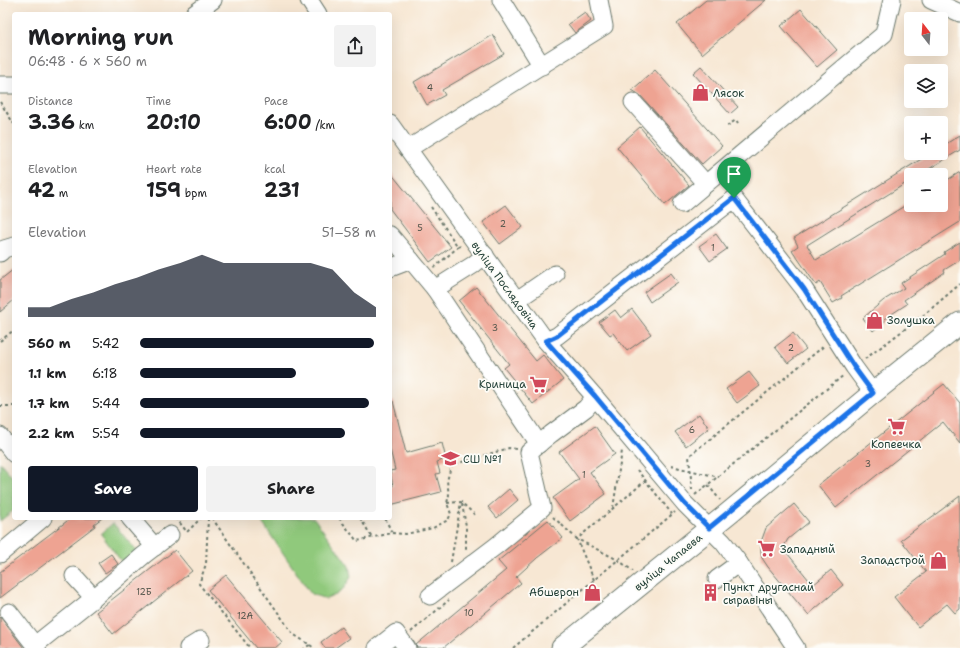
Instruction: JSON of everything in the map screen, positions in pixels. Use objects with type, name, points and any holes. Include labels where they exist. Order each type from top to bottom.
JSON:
[{"type":"main road","name":"вуліца Чапаева","points":[[562,648],[960,323]]},
{"type":"street","points":[[197,12],[213,0]]},
{"type":"street","points":[[308,0],[317,12]]},
{"type":"street","points":[[501,0],[542,66]]},
{"type":"street","points":[[408,149],[604,26],[599,0]]},
{"type":"street","points":[[682,204],[884,34],[892,0]]},
{"type":"street","points":[[932,0],[960,13]]},
{"type":"street","points":[[0,86],[12,85]]},
{"type":"street","points":[[633,102],[706,184]]},
{"type":"street","name":"вуліца Послядовіча","points":[[392,127],[546,341],[595,396],[685,504],[723,542],[739,563],[796,648]]},
{"type":"street","points":[[546,341],[557,336],[734,198],[804,289],[854,367],[873,393]]},
{"type":"street","points":[[392,237],[435,289],[534,448],[542,508],[496,546],[430,596]]},
{"type":"street","points":[[0,252],[12,247]]},
{"type":"street","points":[[435,289],[473,265],[485,255]]},
{"type":"street","points":[[392,267],[411,260]]},
{"type":"street","points":[[517,300],[555,274]]},
{"type":"street","points":[[534,448],[586,408],[595,396]]},
{"type":"street","points":[[0,436],[12,451]]},
{"type":"street","points":[[0,554],[41,520]]},
{"type":"street","points":[[132,520],[155,547]]},
{"type":"street","points":[[9,612],[36,647],[170,535]]},
{"type":"street","points":[[717,579],[739,563]]},
{"type":"street","points":[[74,576],[94,598]]},
{"type":"street","points":[[378,648],[396,633],[404,644]]},
{"type":"path","points":[[0,102],[12,121]]},
{"type":"path","points":[[727,126],[736,120],[738,123]]},
{"type":"path","points":[[827,344],[689,456],[693,498],[854,367],[925,314],[960,284]]},
{"type":"path","points":[[0,341],[12,332]]},
{"type":"path","points":[[0,406],[12,406]]},
{"type":"path","points":[[341,520],[357,541],[392,533],[406,534],[432,528],[448,520],[451,514],[447,502],[449,495],[447,481],[452,465],[509,448],[534,448]]},
{"type":"path","points":[[612,509],[622,450]]},
{"type":"path","points":[[578,539],[645,481]]},
{"type":"path","points":[[447,502],[461,502],[476,516]]},
{"type":"path","points":[[461,502],[466,526],[466,553]]},
{"type":"path","points":[[451,565],[461,502]]},
{"type":"path","points":[[513,648],[685,504]]},
{"type":"path","points":[[549,513],[578,539],[618,560]]},
{"type":"path","points":[[178,520],[187,532],[199,520]]},
{"type":"path","points":[[208,520],[206,564],[199,584],[250,648]]},
{"type":"path","points":[[213,520],[293,634],[314,648]]},
{"type":"path","points":[[361,520],[372,537]]},
{"type":"path","points":[[386,520],[392,533]]},
{"type":"path","points":[[578,539],[594,580]]},
{"type":"path","points":[[404,644],[449,600]]},
{"type":"path","points":[[304,648],[310,645]]},
{"type":"green space","points":[[0,462],[12,477],[12,512],[0,521]]},
{"type":"green space","points":[[260,520],[315,520],[349,566],[351,577],[338,594],[326,599],[311,594]]},
{"type":"green space","points":[[113,523],[138,553],[124,565],[101,534]]},
{"type":"building","points":[[706,0],[766,0],[702,54],[677,24]]},
{"type":"building","points":[[801,9],[837,50],[817,67],[781,26]]},
{"type":"building","points":[[585,12],[591,21],[575,33],[568,24]]},
{"type":"building","points":[[493,35],[504,54],[442,90],[445,95],[427,105],[414,82]]},
{"type":"building","points":[[701,66],[738,107],[730,114],[693,73]]},
{"type":"building","points":[[655,70],[722,146],[702,164],[640,95],[632,90]]},
{"type":"building","points":[[640,127],[689,185],[665,205],[617,147]]},
{"type":"building","points":[[960,135],[960,150],[948,157],[948,143]]},
{"type":"building","points":[[920,160],[944,160],[930,168],[907,168]]},
{"type":"building","points":[[904,170],[904,184],[807,245],[816,260],[904,206],[904,212],[948,212],[948,180],[960,172],[960,222],[841,296],[842,298],[833,303],[820,282],[816,285],[792,250],[798,246],[794,238]]},
{"type":"building","points":[[392,174],[451,247],[430,262],[392,212]]},
{"type":"building","points":[[506,205],[523,227],[500,244],[483,222]]},
{"type":"building","points":[[716,234],[727,249],[710,261],[699,246]]},
{"type":"building","points":[[960,242],[960,260],[904,300],[907,304],[884,319],[885,321],[873,331],[863,318],[884,300],[904,288],[901,283],[945,254],[944,252]]},
{"type":"building","points":[[12,271],[12,302],[0,312],[0,280]]},
{"type":"building","points":[[671,273],[678,282],[650,302],[644,292]]},
{"type":"building","points":[[476,287],[536,361],[543,355],[563,380],[533,404],[504,368],[509,364],[459,301]]},
{"type":"building","points":[[632,309],[651,334],[627,351],[613,333],[610,335],[599,322],[615,310],[621,318]]},
{"type":"building","points":[[793,333],[806,349],[788,363],[775,347]]},
{"type":"building","points":[[749,372],[760,386],[737,403],[726,389]]},
{"type":"building","points":[[944,384],[960,403],[960,443],[943,422],[836,508],[818,485]]},
{"type":"building","points":[[392,401],[406,453],[442,443],[446,459],[437,462],[440,473],[436,474],[441,492],[392,504],[392,471],[395,470],[392,457]]},
{"type":"building","points":[[699,414],[709,428],[686,446],[675,432]]},
{"type":"building","points":[[595,426],[615,454],[590,472],[606,494],[570,521],[553,498],[579,479],[559,452]]},
{"type":"building","points":[[509,489],[518,500],[497,518],[488,507]]},
{"type":"building","name":"Западстрой","points":[[960,496],[960,609],[955,613],[947,604],[918,627],[894,597],[926,572],[901,540]]},
{"type":"building","points":[[794,504],[809,522],[788,539],[783,548],[813,585],[831,570],[843,585],[808,615],[768,567],[762,558],[761,551],[761,542],[766,528]]},
{"type":"building","points":[[68,520],[99,520],[94,524],[95,526],[0,598],[0,572]]},
{"type":"building","points":[[548,520],[563,538],[537,558],[516,577],[521,583],[443,648],[417,648],[416,645],[506,570],[498,561]]},
{"type":"building","points":[[175,550],[192,571],[113,634],[96,612]]},
{"type":"building","points":[[111,554],[118,564],[105,573],[98,563]]},
{"type":"building","points":[[226,575],[282,642],[275,648],[256,648],[208,590]]},
{"type":"building","points":[[0,617],[1,618],[24,648],[0,648]]},
{"type":"building","points":[[341,627],[349,638],[335,648],[325,648],[321,642]]},
{"type":"place","name":"Лясок","points":[[700,93]]},
{"type":"place","name":"Золушка","points":[[874,320]]},
{"type":"place","name":"Криница","points":[[539,384]]},
{"type":"place","name":"Копеечка","points":[[896,426]]},
{"type":"place","name":"СШ №1","points":[[450,459]]},
{"type":"place","name":"Западный","points":[[767,549]]},
{"type":"place","name":"Западстрой","points":[[938,560]]},
{"type":"place","name":"Абшерон","points":[[592,592]]},
{"type":"place","name":"Пункт другаснай сыравіны","points":[[710,593]]},
{"type":"route","points":[[734,198],[804,289],[854,367],[873,393],[709,528],[685,504],[595,396],[546,341],[557,336],[734,198]]}]
